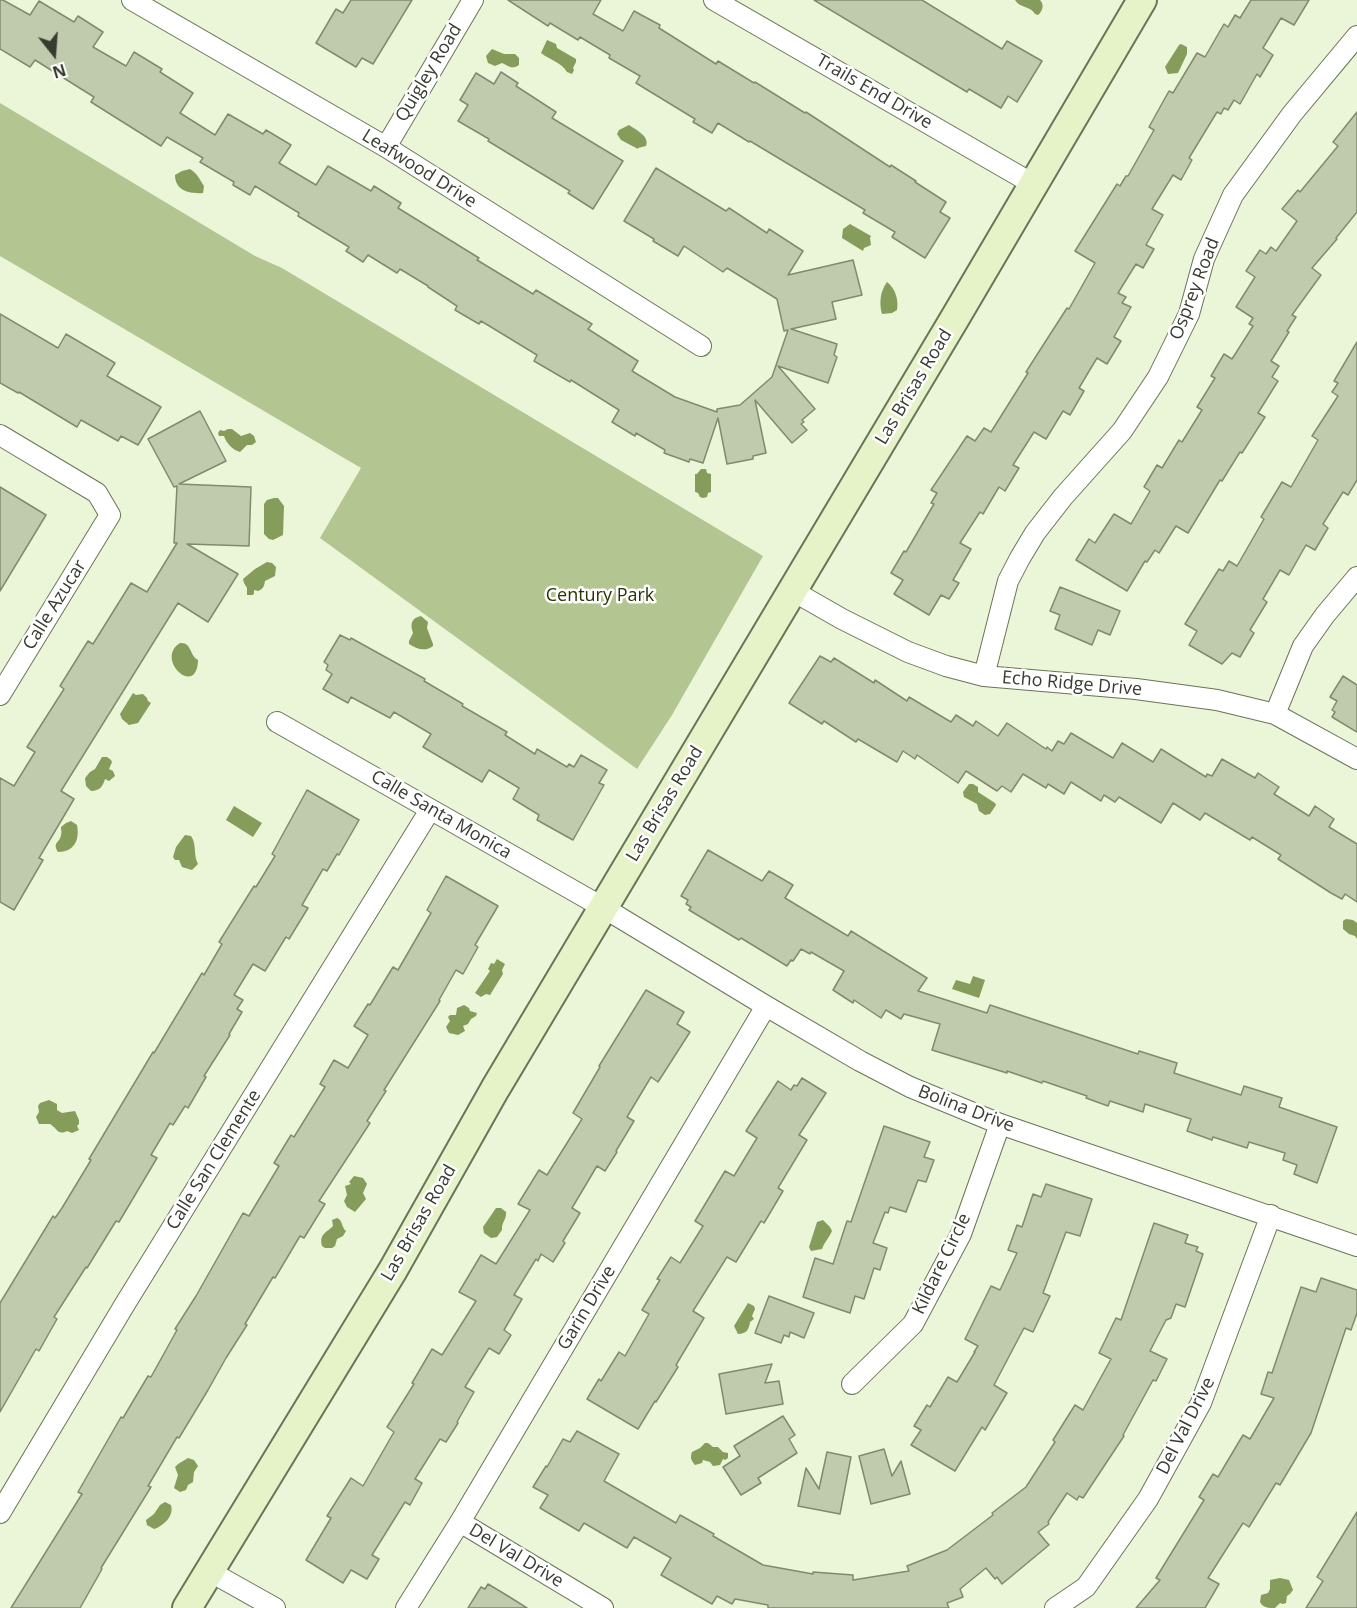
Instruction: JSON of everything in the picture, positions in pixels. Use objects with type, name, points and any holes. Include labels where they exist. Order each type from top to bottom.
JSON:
[{"type":"street","name":"Leafwood Drive","points":[[132,0],[386,147],[701,346]]},
{"type":"street","name":"Quigley Road","points":[[386,147],[473,0]]},
{"type":"street","name":"Trails End Drive","points":[[714,0],[1033,184]]},
{"type":"street","name":"Las Brisas Road","points":[[187,1608],[393,1269],[495,1089],[793,591],[1142,0]]},
{"type":"street","name":"Osprey Road","points":[[984,676],[1008,581],[1020,558],[1035,533],[1063,496],[1122,431],[1158,377],[1189,314],[1204,259],[1233,195],[1292,114],[1355,43]]},
{"type":"street","name":"Calle Azucar","points":[[0,435],[97,493],[110,516],[0,695]]},
{"type":"street","points":[[1275,714],[1303,646],[1357,577]]},
{"type":"street","name":"Echo Ridge Drive","points":[[793,591],[908,652],[946,666],[984,676],[1136,689],[1217,700],[1275,714],[1357,759]]},
{"type":"street","name":"Calle Santa Monica","points":[[277,722],[604,908]]},
{"type":"street","name":"Calle San Clemente","points":[[0,1513],[125,1304],[430,810]]},
{"type":"street","name":"Bolina Drive","points":[[604,908],[860,1061],[910,1087],[1000,1124],[1357,1246]]},
{"type":"street","name":"Garin Drive","points":[[406,1608],[460,1522],[766,1006]]},
{"type":"street","name":"Kildare Circle","points":[[852,1384],[913,1324],[961,1234],[1000,1124]]},
{"type":"street","name":"Del Val Drive","points":[[1055,1608],[1086,1587],[1148,1499],[1202,1403],[1271,1215]]},
{"type":"street","name":"Del Val Drive","points":[[460,1522],[603,1608]]},
{"type":"street","points":[[209,1571],[275,1608]]},
{"type":"green space","name":"Century Park","points":[[0,103],[255,256],[282,268],[763,556],[672,715],[637,769],[320,538],[361,468],[0,256]]},
{"type":"shaded area","points":[[1015,0],[1040,0],[1042,10],[1038,15],[1035,14]]},
{"type":"shaded area","points":[[547,40],[576,59],[572,74],[559,63],[541,53]]},
{"type":"shaded area","points":[[1181,44],[1187,47],[1187,54],[1178,73],[1168,74],[1165,67]]},
{"type":"shaded area","points":[[492,49],[504,54],[515,54],[519,58],[519,65],[512,67],[502,63],[495,66],[488,63],[486,56]]},
{"type":"shaded area","points":[[629,125],[644,136],[646,146],[638,149],[621,140],[617,134],[619,130]]},
{"type":"shaded area","points":[[190,169],[204,186],[203,193],[188,192],[178,185],[175,175]]},
{"type":"shaded area","points":[[850,224],[871,236],[871,245],[863,251],[842,238],[843,229]]},
{"type":"shaded area","points":[[887,282],[896,294],[897,310],[882,314],[881,298]]},
{"type":"shaded area","points":[[232,429],[241,436],[250,433],[256,442],[247,445],[240,452],[237,451],[228,444],[224,436],[219,436],[220,430]]},
{"type":"shaded area","points":[[701,469],[706,469],[707,473],[711,474],[711,492],[703,498],[695,492],[695,474]]},
{"type":"shaded area","points":[[278,498],[284,506],[283,535],[273,540],[264,534],[264,504],[267,500]]},
{"type":"shaded area","points":[[267,562],[276,567],[275,576],[265,581],[264,586],[258,591],[254,590],[253,595],[247,595],[243,579]]},
{"type":"shaded area","points":[[421,616],[428,622],[427,628],[433,644],[427,649],[409,644],[413,633],[412,622]]},
{"type":"shaded area","points":[[180,643],[187,645],[198,660],[196,671],[191,676],[185,676],[174,666],[173,650]]},
{"type":"shaded area","points":[[133,693],[143,694],[151,703],[138,723],[129,725],[120,714]]},
{"type":"shaded area","points":[[102,757],[111,760],[109,769],[115,776],[109,781],[105,779],[101,788],[91,791],[86,786],[85,778],[95,769]]},
{"type":"shaded area","points":[[969,784],[978,787],[978,792],[995,803],[990,814],[985,815],[979,811],[977,804],[964,797],[963,792]]},
{"type":"shaded area","points":[[234,806],[262,823],[253,837],[226,820]]},
{"type":"shaded area","points":[[71,821],[77,825],[77,840],[68,850],[58,852],[56,844],[60,838],[61,827]]},
{"type":"shaded area","points":[[185,835],[191,836],[194,842],[198,864],[192,870],[182,867],[179,860],[173,857],[176,847]]},
{"type":"shaded area","points":[[1346,919],[1357,923],[1357,939],[1343,929],[1343,921]]},
{"type":"shaded area","points":[[497,959],[505,964],[503,974],[490,995],[486,994],[481,997],[475,993],[490,971],[488,969],[491,963],[494,964]]},
{"type":"shaded area","points":[[973,976],[985,980],[979,998],[952,989],[956,980],[970,984]]},
{"type":"shaded area","points":[[464,1005],[470,1011],[477,1013],[476,1016],[463,1026],[465,1031],[458,1035],[449,1033],[446,1027],[450,1021],[448,1017],[456,1015],[457,1008]]},
{"type":"shaded area","points":[[49,1100],[57,1104],[57,1110],[62,1113],[75,1111],[79,1120],[77,1126],[79,1130],[62,1133],[50,1124],[39,1124],[36,1117],[39,1112],[38,1106]]},
{"type":"shaded area","points":[[354,1176],[363,1178],[367,1184],[363,1193],[366,1199],[355,1212],[347,1207],[344,1201],[347,1195],[345,1186],[351,1184],[349,1182]]},
{"type":"shaded area","points":[[496,1208],[501,1208],[506,1214],[502,1230],[497,1237],[491,1238],[484,1233],[483,1227]]},
{"type":"shaded area","points":[[337,1218],[346,1231],[337,1239],[335,1246],[325,1248],[321,1242],[322,1236],[333,1226],[332,1220]]},
{"type":"shaded area","points":[[823,1220],[832,1231],[822,1249],[811,1251],[809,1247],[817,1222]]},
{"type":"shaded area","points":[[748,1303],[754,1306],[752,1316],[754,1319],[745,1332],[738,1334],[734,1326]]},
{"type":"shaded area","points":[[705,1443],[728,1453],[728,1458],[723,1459],[720,1465],[713,1466],[710,1462],[703,1460],[702,1463],[695,1465],[691,1459],[692,1452]]},
{"type":"shaded area","points":[[188,1458],[194,1460],[198,1466],[194,1472],[193,1482],[186,1490],[180,1492],[174,1488],[178,1475],[175,1467]]},
{"type":"shaded area","points":[[165,1502],[171,1505],[172,1509],[166,1521],[154,1529],[147,1525],[146,1520]]},
{"type":"shaded area","points":[[1280,1578],[1289,1580],[1293,1590],[1287,1596],[1286,1603],[1280,1603],[1275,1608],[1264,1607],[1260,1602],[1261,1595],[1268,1593],[1270,1580]]},
{"type":"building","points":[[0,0],[30,15],[39,1],[74,22],[78,16],[103,32],[93,47],[126,66],[134,52],[162,69],[160,72],[193,93],[180,113],[215,135],[228,114],[263,134],[266,130],[291,145],[279,163],[316,185],[328,166],[371,191],[374,186],[401,203],[398,208],[479,258],[477,260],[533,294],[536,290],[592,324],[588,329],[638,361],[632,371],[675,397],[717,412],[717,409],[740,405],[772,377],[788,330],[784,331],[777,299],[727,268],[723,272],[684,246],[678,256],[624,221],[656,168],[726,211],[729,208],[767,233],[769,229],[803,251],[788,275],[853,260],[862,295],[832,302],[836,319],[791,329],[837,344],[834,355],[837,357],[828,383],[778,366],[815,409],[802,420],[804,422],[801,424],[807,430],[792,443],[755,400],[766,453],[753,456],[753,459],[727,464],[718,418],[703,463],[690,459],[689,462],[664,453],[665,450],[612,422],[619,410],[571,380],[570,382],[534,361],[537,355],[481,321],[479,324],[455,310],[457,306],[428,286],[400,269],[397,273],[368,255],[363,262],[346,251],[349,247],[255,186],[250,195],[233,185],[234,182],[200,162],[203,158],[167,137],[161,146],[91,102],[94,97],[35,60],[30,67],[0,49]]},
{"type":"building","points":[[351,0],[412,0],[373,64],[362,58],[356,67],[316,43],[336,9],[343,13]]},
{"type":"building","points":[[508,0],[601,0],[593,14],[623,31],[634,11],[660,25],[659,28],[716,64],[718,61],[755,82],[916,181],[946,202],[940,212],[950,218],[925,258],[892,237],[895,232],[863,213],[865,210],[718,123],[712,133],[693,122],[695,119],[636,83],[640,76],[609,58],[610,55],[580,37],[578,40],[550,23],[548,26]]},
{"type":"building","points":[[814,0],[922,0],[1002,49],[1007,41],[1042,61],[1017,102],[1008,96],[1001,108],[969,89],[967,92]]},
{"type":"building","points":[[1251,0],[1309,0],[1294,25],[1281,18],[1263,48],[1273,55],[1260,77],[1257,74],[1240,104],[1234,100],[1228,110],[1224,108],[1221,114],[1217,112],[1189,158],[1192,160],[1181,180],[1173,175],[1152,209],[1163,215],[1146,245],[1154,249],[1143,268],[1136,264],[1118,293],[1126,297],[1122,303],[1131,307],[1114,337],[1121,341],[1107,364],[1097,358],[1079,388],[1084,391],[1070,415],[1063,411],[1046,439],[1034,432],[1013,465],[1019,468],[1005,491],[999,487],[983,514],[980,512],[960,543],[971,549],[953,580],[959,583],[949,599],[941,595],[929,615],[894,594],[903,580],[891,573],[934,504],[931,503],[937,493],[931,490],[967,436],[975,441],[984,428],[991,432],[1028,373],[1026,372],[1067,308],[1069,309],[1095,263],[1075,251],[1117,184],[1120,186],[1128,176],[1154,130],[1149,127],[1169,91],[1173,93],[1197,53],[1205,57],[1224,24],[1228,27],[1235,15],[1240,18]]},
{"type":"building","points":[[501,72],[518,83],[516,86],[556,112],[552,118],[623,161],[593,209],[568,193],[570,191],[458,121],[468,105],[460,100],[476,73],[494,84]]},
{"type":"building","points":[[1357,112],[1357,212],[1312,268],[1321,275],[1292,315],[1296,317],[1271,361],[1279,366],[1272,377],[1278,381],[1258,413],[1265,417],[1222,481],[1220,480],[1188,533],[1176,526],[1159,553],[1155,550],[1147,562],[1145,561],[1127,591],[1076,560],[1089,539],[1095,543],[1114,514],[1131,524],[1150,491],[1144,487],[1157,465],[1162,468],[1179,440],[1182,442],[1202,410],[1197,407],[1215,378],[1211,376],[1224,354],[1232,359],[1253,326],[1249,324],[1253,318],[1236,307],[1255,277],[1246,271],[1260,250],[1266,254],[1271,247],[1276,251],[1297,221],[1282,209],[1298,190],[1300,192],[1338,146],[1333,142]]},
{"type":"building","points":[[0,314],[58,348],[66,334],[115,363],[107,376],[161,407],[138,445],[121,436],[118,441],[81,420],[77,427],[0,383]]},
{"type":"building","points":[[1357,342],[1357,480],[1348,495],[1343,492],[1323,524],[1328,528],[1315,550],[1306,545],[1289,575],[1280,570],[1263,599],[1267,602],[1250,630],[1254,633],[1240,657],[1232,653],[1222,664],[1189,645],[1197,631],[1185,624],[1219,569],[1223,571],[1229,561],[1237,566],[1264,519],[1261,517],[1282,482],[1291,487],[1318,440],[1312,436],[1338,396],[1332,392],[1338,383],[1334,381]]},
{"type":"building","points":[[200,411],[226,461],[179,484],[251,487],[249,546],[187,544],[238,574],[208,622],[178,603],[61,791],[74,799],[39,858],[43,860],[14,910],[0,902],[0,778],[14,786],[35,752],[27,747],[64,689],[60,686],[88,641],[93,644],[131,583],[147,592],[177,543],[174,543],[177,486],[174,487],[148,439]]},
{"type":"building","points":[[0,487],[46,515],[0,591]]},
{"type":"building","points":[[1060,587],[1120,611],[1110,635],[1098,630],[1092,645],[1055,629],[1060,615],[1050,611]]},
{"type":"building","points":[[340,635],[350,640],[351,638],[425,679],[424,681],[463,704],[462,706],[507,732],[505,735],[535,754],[537,749],[567,767],[569,764],[574,767],[581,755],[607,770],[599,783],[604,785],[573,840],[537,820],[539,815],[513,799],[519,788],[489,770],[482,782],[423,747],[431,734],[394,712],[390,718],[351,697],[348,703],[323,689],[332,674],[326,670],[328,665],[324,662]]},
{"type":"building","points":[[820,656],[831,662],[834,658],[874,683],[875,680],[907,701],[909,697],[951,722],[956,715],[973,726],[976,721],[998,736],[1007,723],[1052,751],[1058,741],[1064,744],[1071,733],[1113,758],[1122,743],[1153,762],[1161,749],[1206,777],[1207,774],[1212,776],[1222,759],[1255,778],[1258,773],[1279,787],[1274,794],[1309,816],[1315,806],[1334,819],[1329,827],[1357,844],[1357,902],[1345,894],[1342,899],[1331,893],[1278,859],[1281,855],[1252,837],[1250,840],[1205,813],[1200,820],[1173,803],[1161,823],[1119,797],[1115,802],[1104,795],[1101,801],[1071,782],[1064,794],[1048,784],[1046,788],[1023,774],[1011,792],[1002,786],[997,791],[966,771],[958,783],[917,755],[915,759],[903,751],[897,762],[858,739],[856,742],[824,721],[822,724],[789,703]]},
{"type":"building","points":[[1343,676],[1357,685],[1357,732],[1332,717],[1335,712],[1332,710],[1337,701],[1330,697]]},
{"type":"building","points":[[307,790],[359,820],[339,855],[337,854],[327,871],[323,869],[302,905],[308,908],[289,939],[286,937],[265,971],[253,964],[234,995],[243,1000],[237,1009],[242,1012],[230,1035],[204,1076],[206,1077],[188,1108],[185,1106],[173,1125],[170,1123],[151,1155],[157,1158],[119,1222],[116,1221],[54,1317],[57,1319],[39,1351],[36,1349],[0,1412],[0,1303],[53,1216],[55,1218],[62,1208],[91,1160],[89,1159],[202,973],[204,975],[222,944],[219,942],[275,856],[272,854]]},
{"type":"building","points":[[708,850],[762,881],[769,871],[793,885],[785,898],[848,936],[851,931],[927,978],[918,991],[987,1013],[990,1005],[1138,1054],[1139,1051],[1177,1063],[1174,1073],[1241,1095],[1244,1086],[1282,1098],[1279,1107],[1337,1127],[1317,1183],[1294,1174],[1297,1165],[1283,1160],[1285,1153],[1249,1142],[1247,1148],[1213,1137],[1212,1140],[1187,1131],[1191,1119],[1145,1104],[1143,1112],[1110,1101],[1108,1106],[1043,1081],[1042,1083],[932,1050],[940,1024],[904,1014],[901,1019],[886,1010],[881,1018],[854,1000],[853,1003],[833,990],[844,971],[811,952],[810,954],[801,949],[787,966],[689,910],[691,907],[686,904],[688,900],[681,896]]},
{"type":"building","points":[[446,876],[498,906],[475,945],[478,947],[463,974],[456,970],[440,1001],[384,1090],[386,1091],[367,1121],[370,1123],[319,1201],[325,1204],[304,1238],[300,1236],[275,1278],[273,1277],[245,1324],[247,1325],[148,1486],[151,1487],[101,1568],[80,1608],[11,1608],[82,1494],[78,1492],[121,1417],[123,1418],[148,1376],[151,1377],[177,1330],[175,1329],[243,1213],[249,1216],[279,1166],[274,1163],[291,1135],[294,1137],[325,1087],[320,1084],[334,1060],[348,1068],[368,1035],[354,1026],[393,967],[398,970],[431,913],[427,910]]},
{"type":"building","points":[[646,990],[684,1012],[677,1024],[690,1032],[658,1082],[651,1077],[627,1117],[634,1121],[605,1171],[597,1166],[572,1208],[580,1213],[553,1262],[541,1254],[514,1295],[522,1299],[504,1330],[511,1335],[499,1354],[489,1348],[465,1387],[474,1392],[446,1442],[440,1439],[415,1479],[422,1483],[410,1505],[405,1502],[372,1555],[379,1559],[367,1579],[351,1570],[343,1583],[306,1560],[331,1518],[327,1516],[351,1478],[363,1486],[394,1432],[387,1427],[414,1384],[412,1383],[432,1349],[442,1355],[476,1301],[459,1292],[481,1255],[496,1264],[530,1210],[518,1204],[539,1170],[547,1175],[582,1119],[573,1113]]},
{"type":"building","points":[[802,1078],[826,1093],[799,1135],[807,1140],[778,1188],[783,1191],[764,1223],[761,1221],[736,1262],[727,1257],[693,1311],[704,1318],[676,1365],[678,1367],[638,1429],[587,1399],[619,1352],[625,1356],[649,1314],[642,1310],[660,1280],[657,1279],[671,1257],[680,1263],[703,1226],[695,1221],[725,1171],[734,1176],[757,1138],[746,1131],[778,1081],[791,1090]]},
{"type":"building","points":[[884,1126],[930,1142],[924,1157],[934,1160],[926,1182],[918,1180],[906,1212],[890,1207],[888,1213],[885,1212],[873,1243],[887,1248],[880,1270],[874,1268],[864,1299],[855,1296],[850,1313],[803,1297],[815,1258],[833,1264],[847,1221],[851,1222]]},
{"type":"building","points":[[1046,1184],[1092,1199],[1080,1236],[1066,1232],[1043,1293],[1050,1296],[1033,1332],[1024,1328],[994,1385],[1007,1393],[985,1430],[982,1427],[955,1471],[911,1445],[921,1430],[914,1426],[927,1405],[930,1407],[948,1377],[957,1382],[975,1352],[978,1346],[965,1339],[991,1286],[1000,1290],[1017,1253],[1008,1250],[1017,1225],[1022,1227],[1033,1194],[1041,1197]]},
{"type":"building","points":[[1154,1223],[1188,1235],[1185,1243],[1198,1247],[1196,1251],[1203,1254],[1185,1307],[1176,1304],[1171,1318],[1166,1320],[1150,1351],[1167,1359],[1156,1381],[1153,1380],[1124,1436],[1083,1498],[1079,1496],[1077,1500],[1067,1493],[1048,1522],[1049,1524],[1038,1532],[1049,1545],[1002,1584],[986,1568],[960,1589],[963,1597],[947,1603],[949,1608],[768,1608],[768,1605],[735,1599],[732,1604],[717,1596],[712,1604],[661,1575],[671,1558],[634,1537],[627,1548],[584,1523],[579,1531],[540,1508],[548,1495],[533,1487],[563,1439],[570,1442],[577,1431],[619,1454],[604,1481],[676,1523],[680,1515],[763,1565],[813,1574],[813,1572],[853,1575],[853,1580],[909,1571],[907,1566],[947,1550],[1026,1487],[1055,1442],[1053,1440],[1075,1405],[1083,1410],[1111,1359],[1099,1353],[1116,1318],[1121,1320]]},
{"type":"building","points":[[1321,1278],[1357,1290],[1357,1313],[1351,1330],[1346,1328],[1311,1433],[1280,1485],[1276,1483],[1249,1527],[1243,1523],[1208,1578],[1219,1584],[1205,1608],[1136,1608],[1160,1580],[1156,1578],[1204,1500],[1199,1497],[1213,1474],[1218,1477],[1243,1435],[1250,1439],[1274,1398],[1261,1394],[1268,1372],[1272,1373],[1301,1287],[1316,1292]]},
{"type":"building","points":[[769,1296],[814,1313],[804,1338],[790,1332],[789,1337],[784,1335],[781,1343],[755,1333]]},
{"type":"building","points":[[772,1364],[765,1383],[779,1381],[783,1404],[726,1414],[719,1374]]},
{"type":"building","points":[[783,1416],[795,1435],[789,1439],[797,1453],[758,1478],[761,1483],[741,1495],[723,1467],[740,1456],[734,1446]]},
{"type":"building","points":[[884,1449],[892,1476],[901,1461],[910,1494],[871,1504],[859,1456]]},
{"type":"building","points":[[827,1452],[851,1457],[840,1514],[798,1506],[806,1468],[819,1489]]},
{"type":"building","points":[[1357,1512],[1357,1608],[1306,1608],[1323,1581],[1317,1577]]},
{"type":"building","points":[[488,1584],[527,1608],[468,1608],[481,1587],[485,1589]]}]
